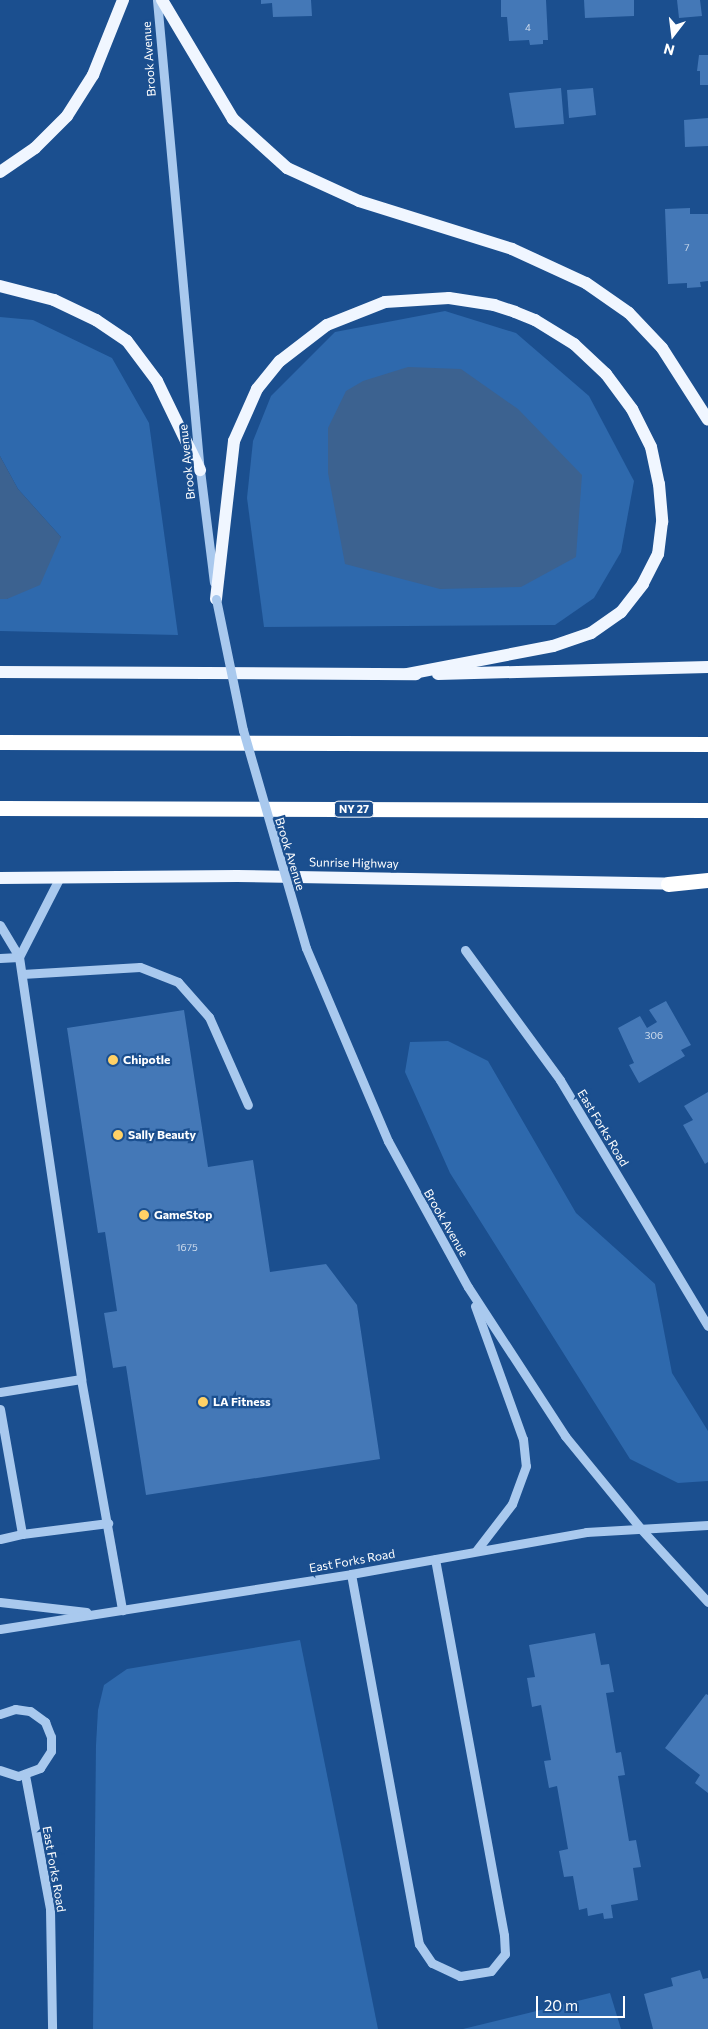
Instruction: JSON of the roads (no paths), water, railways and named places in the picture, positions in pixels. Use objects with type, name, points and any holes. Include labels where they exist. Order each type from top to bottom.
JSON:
[{"type":"highway","points":[[0,742],[708,744]]},
{"type":"highway","name":"NY 27","points":[[0,808],[708,810]]},
{"type":"highway","points":[[668,884],[708,880]]},
{"type":"main road","points":[[0,172],[36,148],[67,116],[92,75],[123,0]]},
{"type":"main road","points":[[162,0],[220,101],[233,118],[267,152],[310,181],[334,192],[512,249],[586,283],[628,313],[657,342],[708,420]]},
{"type":"main road","points":[[0,286],[54,300],[96,320],[126,341],[157,381],[200,470]]},
{"type":"main road","points":[[216,599],[234,441],[257,389],[280,361],[327,325],[385,302],[449,298],[494,305],[515,312],[534,320],[574,344],[606,374],[632,409],[647,438],[658,475],[662,522],[658,554],[643,584],[621,612],[591,633],[554,646],[408,674]]},
{"type":"main road","points":[[0,672],[408,674],[708,667]]},
{"type":"main road","name":"Sunrise Highway","points":[[0,878],[237,876],[708,885]]},
{"type":"street","name":"Brook Avenue","points":[[157,0],[200,470],[216,599],[243,730],[306,948],[388,1141],[468,1287],[566,1436],[640,1529],[708,1602]]},
{"type":"street","points":[[20,957],[60,877]]},
{"type":"street","points":[[0,925],[20,957],[81,1379],[122,1610]]},
{"type":"street","name":"East Forks Road","points":[[465,950],[560,1080],[708,1326]]},
{"type":"street","points":[[0,958],[20,957]]},
{"type":"street","points":[[22,974],[140,967],[178,982],[209,1017],[248,1105]]},
{"type":"street","points":[[468,1287],[518,1424],[525,1452],[526,1466],[519,1492],[476,1551]]},
{"type":"street","points":[[0,1392],[81,1379]]},
{"type":"street","points":[[0,1409],[22,1534]]},
{"type":"street","points":[[0,1539],[22,1534],[108,1523]]},
{"type":"street","name":"East Forks Road","points":[[0,1629],[351,1574],[586,1532],[708,1525]]},
{"type":"street","points":[[351,1574],[419,1944],[432,1963],[460,1976],[491,1971],[505,1954],[504,1935],[435,1559]]},
{"type":"street","points":[[0,1602],[98,1614]]},
{"type":"street","points":[[0,1714],[15,1709],[30,1711],[45,1722],[51,1737],[47,1759],[40,1768],[25,1775],[0,1770]]},
{"type":"street","name":"East Forks Road","points":[[25,1775],[50,1910],[52,2029]]},
{"type":"place","name":"Chipotle","points":[[113,1060]]},
{"type":"place","name":"Sally Beauty","points":[[118,1135]]},
{"type":"place","name":"GameStop","points":[[144,1215]]},
{"type":"place","name":"LA Fitness","points":[[203,1402]]}]
